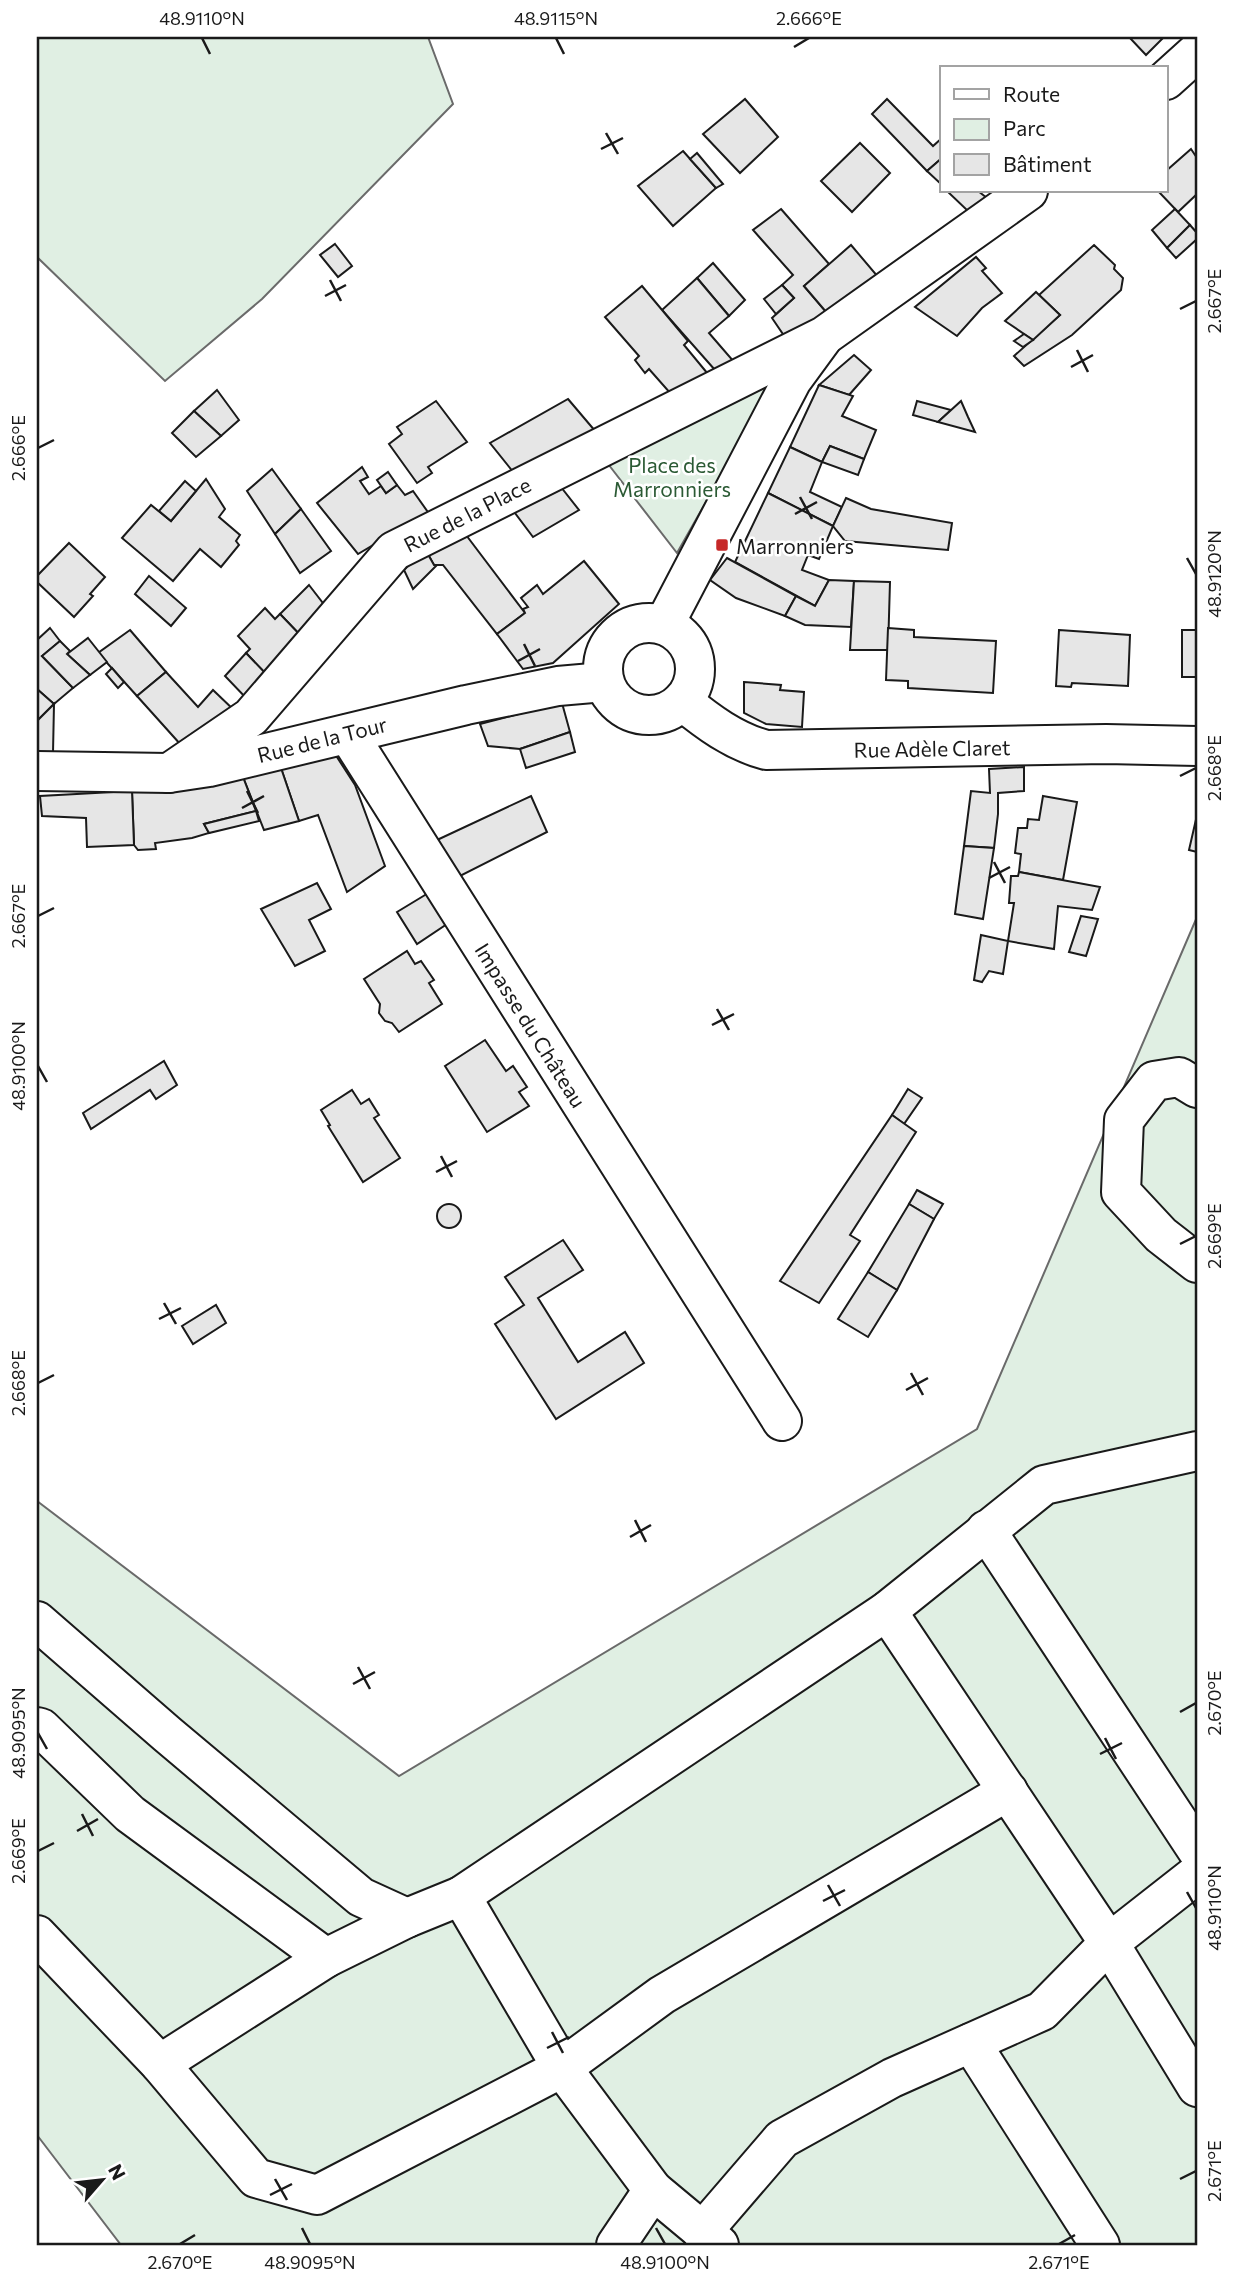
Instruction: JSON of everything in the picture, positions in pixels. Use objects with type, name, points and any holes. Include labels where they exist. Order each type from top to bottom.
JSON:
[{"type":"street","points":[[1168,78],[1197,52]]},
{"type":"street","points":[[664,625],[792,380],[824,336],[1027,192]]},
{"type":"street","name":"Rue de la Place","points":[[169,773],[251,717],[394,551],[824,336]]},
{"type":"street","points":[[647,622],[664,625],[681,636],[692,653],[695,674],[688,693],[670,709],[658,714],[631,712],[610,695],[604,682],[602,666],[607,649],[616,635],[630,626],[647,622]]},
{"type":"street","name":"Rue de la Tour","points":[[37,771],[169,773],[209,767],[390,722],[558,686],[604,682]]},
{"type":"street","name":"Rue Adèle Claret","points":[[681,701],[716,727],[747,745],[766,750],[1106,744],[1197,746]]},
{"type":"street","name":"Impasse du Château","points":[[348,734],[782,1422]]},
{"type":"street","points":[[1197,1088],[1179,1077],[1154,1080],[1124,1120],[1121,1192],[1161,1235],[1197,1263]]},
{"type":"street","points":[[160,2064],[326,1958],[407,1917],[461,1896],[887,1611],[1044,1485],[1197,1451]]},
{"type":"street","points":[[986,1530],[1197,1850]]},
{"type":"street","points":[[887,1611],[1109,1943],[1197,2087]]},
{"type":"street","points":[[37,1621],[361,1897],[407,1917]]},
{"type":"street","points":[[37,1727],[130,1814],[326,1958]]},
{"type":"street","points":[[37,1935],[160,2064],[256,2178],[317,2195],[562,2068],[662,1995],[1008,1791]]},
{"type":"street","points":[[461,1896],[562,2068],[653,2190],[710,2239],[782,2139],[892,2078],[1042,2011],[1109,1943],[1197,1874]]},
{"type":"street","points":[[971,2043],[1100,2245]]},
{"type":"street","points":[[616,2245],[653,2190]]},
{"type":"green space","points":[[37,37],[428,37],[453,104],[262,299],[165,381],[37,257]]},
{"type":"green space","name":"Place des Marronniers","points":[[774,382],[677,553],[605,460]]},
{"type":"green space","points":[[1197,917],[1197,2245],[121,2245],[37,2135],[37,1501],[399,1776],[977,1429]]},
{"type":"building","points":[[1129,37],[1164,37],[1146,55]]},
{"type":"building","points":[[745,99],[778,137],[740,173],[703,134]]},
{"type":"building","points":[[887,99],[933,146],[940,140],[940,160],[927,171],[872,114]]},
{"type":"building","points":[[860,143],[890,173],[852,212],[821,181]]},
{"type":"building","points":[[1191,149],[1197,158],[1197,194],[1178,212],[1159,192],[1168,192],[1168,169]]},
{"type":"building","points":[[683,151],[716,188],[673,226],[638,186]]},
{"type":"building","points":[[697,153],[723,184],[716,188],[690,159]]},
{"type":"building","points":[[940,160],[940,183],[927,171]]},
{"type":"building","points":[[948,192],[979,192],[987,198],[970,213]]},
{"type":"building","points":[[781,209],[829,264],[804,286],[827,313],[787,340],[772,318],[794,298],[782,285],[793,275],[753,230]]},
{"type":"building","points":[[1175,209],[1190,225],[1167,248],[1152,230]]},
{"type":"building","points":[[1190,225],[1197,233],[1197,239],[1176,258],[1167,248]]},
{"type":"building","points":[[335,244],[352,266],[338,277],[320,255]]},
{"type":"building","points":[[851,245],[879,278],[827,313],[804,286]]},
{"type":"building","points":[[1094,245],[1115,265],[1114,269],[1123,278],[1121,290],[1072,335],[1024,366],[1014,356],[1060,315],[1039,295]]},
{"type":"building","points":[[976,257],[986,268],[982,271],[1002,293],[982,308],[957,336],[915,307]]},
{"type":"building","points":[[713,263],[745,300],[729,316],[697,278]]},
{"type":"building","points":[[697,278],[729,316],[709,333],[735,363],[715,370],[662,310]]},
{"type":"building","points":[[782,285],[794,298],[776,314],[764,299]]},
{"type":"building","points":[[642,286],[688,341],[684,345],[708,374],[671,394],[649,369],[645,373],[635,360],[639,356],[605,317]]},
{"type":"building","points":[[1036,292],[1060,315],[1033,340],[1005,321]]},
{"type":"building","points":[[1024,334],[1033,340],[1023,347],[1014,341]]},
{"type":"building","points":[[854,355],[871,370],[849,395],[819,385]]},
{"type":"building","points":[[819,385],[853,396],[842,416],[876,430],[864,459],[830,446],[822,462],[790,447]]},
{"type":"building","points":[[217,390],[239,420],[221,436],[194,411]]},
{"type":"building","points":[[568,399],[596,432],[514,473],[490,443]]},
{"type":"building","points":[[436,401],[467,442],[428,467],[432,473],[417,483],[389,444],[402,434],[397,427]]},
{"type":"building","points":[[917,401],[951,410],[938,422],[913,415]]},
{"type":"building","points":[[961,401],[968,417],[975,432],[938,422]]},
{"type":"building","points":[[194,411],[221,436],[196,457],[172,433]]},
{"type":"building","points":[[830,446],[864,459],[858,475],[822,462]]},
{"type":"building","points":[[790,447],[822,462],[810,492],[842,507],[833,526],[768,493]]},
{"type":"building","points":[[362,467],[368,477],[360,481],[369,494],[381,486],[386,493],[397,485],[405,495],[413,491],[430,515],[358,554],[317,503]]},
{"type":"building","points":[[272,469],[301,509],[275,534],[247,491]]},
{"type":"building","points":[[388,472],[397,485],[386,493],[377,480]]},
{"type":"building","points":[[206,479],[225,509],[219,517],[240,535],[236,541],[239,545],[221,567],[200,549],[173,581],[122,538],[151,505],[171,521]]},
{"type":"building","points":[[185,481],[196,491],[171,521],[159,511]]},
{"type":"building","points":[[557,482],[579,510],[533,537],[512,509]]},
{"type":"building","points":[[768,493],[833,526],[819,559],[808,555],[802,570],[829,580],[815,606],[735,562]]},
{"type":"building","points":[[846,498],[871,509],[952,523],[948,550],[845,541],[833,526]]},
{"type":"building","points":[[301,509],[331,551],[300,573],[275,534]]},
{"type":"building","points":[[460,527],[525,613],[497,634],[443,565],[434,565],[425,549]]},
{"type":"building","points":[[69,543],[105,577],[90,594],[93,596],[74,617],[37,582],[37,576]]},
{"type":"building","points":[[425,549],[434,565],[437,565],[413,589],[404,570]]},
{"type":"building","points":[[727,558],[796,596],[785,616],[736,598],[710,580]]},
{"type":"building","points":[[584,561],[619,604],[553,663],[523,669],[497,634],[525,613],[523,609],[528,607],[521,598],[537,585],[543,594]]},
{"type":"building","points":[[149,576],[186,608],[171,626],[135,594]]},
{"type":"building","points":[[829,580],[854,581],[851,627],[805,625],[785,616],[796,596],[815,606]]},
{"type":"building","points":[[854,581],[890,582],[888,650],[850,650]]},
{"type":"building","points":[[309,585],[329,611],[304,639],[280,614]]},
{"type":"building","points":[[265,608],[275,619],[280,614],[304,639],[269,677],[246,653],[250,649],[238,636]]},
{"type":"building","points":[[50,628],[60,641],[42,656],[73,688],[54,704],[37,689],[37,640]]},
{"type":"building","points":[[888,628],[914,630],[914,637],[996,641],[993,693],[908,688],[908,681],[886,680]]},
{"type":"building","points":[[130,630],[166,672],[137,696],[98,653]]},
{"type":"building","points":[[1059,630],[1130,635],[1128,686],[1072,683],[1071,687],[1056,686]]},
{"type":"building","points":[[1182,630],[1197,630],[1197,677],[1182,677]]},
{"type":"building","points":[[88,638],[107,662],[90,675],[67,654]]},
{"type":"building","points":[[60,641],[70,651],[67,654],[90,675],[73,688],[42,656]]},
{"type":"building","points":[[246,653],[269,677],[248,700],[225,676]]},
{"type":"building","points":[[112,668],[124,682],[118,688],[106,674]]},
{"type":"building","points":[[166,672],[198,707],[213,690],[237,713],[190,755],[137,696]]},
{"type":"building","points":[[744,682],[781,685],[780,690],[804,692],[802,727],[766,724],[744,713]]},
{"type":"building","points":[[37,689],[54,704],[37,721]]},
{"type":"building","points":[[562,703],[570,732],[520,749],[488,746],[480,724]]},
{"type":"building","points":[[54,704],[53,753],[37,753],[37,721]]},
{"type":"building","points":[[570,732],[575,752],[526,768],[520,749]]},
{"type":"building","points":[[335,754],[355,785],[385,866],[347,892],[318,815],[299,821],[281,768]]},
{"type":"building","points":[[1024,767],[1024,791],[998,793],[994,848],[964,846],[971,791],[990,793],[989,769]]},
{"type":"building","points":[[281,768],[299,821],[264,830],[243,777]]},
{"type":"building","points":[[243,777],[256,811],[204,824],[209,833],[155,843],[156,849],[138,850],[134,845],[132,791]]},
{"type":"building","points":[[132,791],[134,845],[87,847],[86,818],[42,816],[40,796]]},
{"type":"building","points":[[531,796],[547,832],[460,876],[437,840]]},
{"type":"building","points":[[1043,796],[1077,802],[1063,880],[1019,872],[1021,854],[1015,853],[1018,828],[1027,828],[1028,819],[1039,820]]},
{"type":"building","points":[[256,811],[259,821],[209,833],[204,824]]},
{"type":"building","points":[[1197,815],[1197,852],[1189,850]]},
{"type":"building","points":[[964,846],[994,848],[983,919],[955,914]]},
{"type":"building","points":[[1019,872],[1100,887],[1092,910],[1058,906],[1054,949],[1008,941],[1014,903],[1009,903],[1011,876],[1018,876]]},
{"type":"building","points":[[317,883],[331,909],[309,920],[325,951],[295,966],[261,909]]},
{"type":"building","points":[[430,892],[450,922],[417,944],[397,912]]},
{"type":"building","points":[[1081,916],[1098,919],[1086,956],[1069,952]]},
{"type":"building","points":[[981,935],[1008,941],[1003,974],[989,971],[982,982],[974,980]]},
{"type":"building","points":[[407,951],[415,964],[421,961],[434,980],[429,983],[442,1004],[399,1032],[379,1013],[380,1004],[364,979]]},
{"type":"building","points":[[485,1040],[506,1071],[513,1066],[527,1087],[519,1092],[529,1106],[487,1132],[445,1066]]},
{"type":"building","points":[[164,1061],[177,1085],[156,1099],[150,1090],[91,1129],[83,1113]]},
{"type":"building","points":[[908,1089],[922,1098],[904,1124],[892,1115]]},
{"type":"building","points":[[352,1090],[361,1104],[369,1099],[379,1115],[374,1118],[400,1158],[363,1182],[321,1110]]},
{"type":"building","points":[[892,1115],[916,1132],[850,1235],[860,1241],[819,1303],[780,1281]]},
{"type":"building","points":[[917,1190],[943,1204],[934,1219],[909,1204]]},
{"type":"building","points":[[449,1204],[457,1208],[461,1216],[457,1224],[449,1228],[441,1224],[437,1216],[441,1208]]},
{"type":"building","points":[[909,1204],[934,1219],[897,1290],[868,1272]]},
{"type":"building","points":[[563,1240],[583,1270],[538,1298],[578,1362],[625,1332],[644,1363],[556,1419],[495,1324],[524,1305],[505,1277]]},
{"type":"building","points":[[868,1272],[897,1290],[868,1337],[838,1319]]},
{"type":"building","points":[[216,1305],[226,1323],[193,1344],[182,1326]]},
{"type":"place","name":"Marronniers","points":[[722,545]]}]
